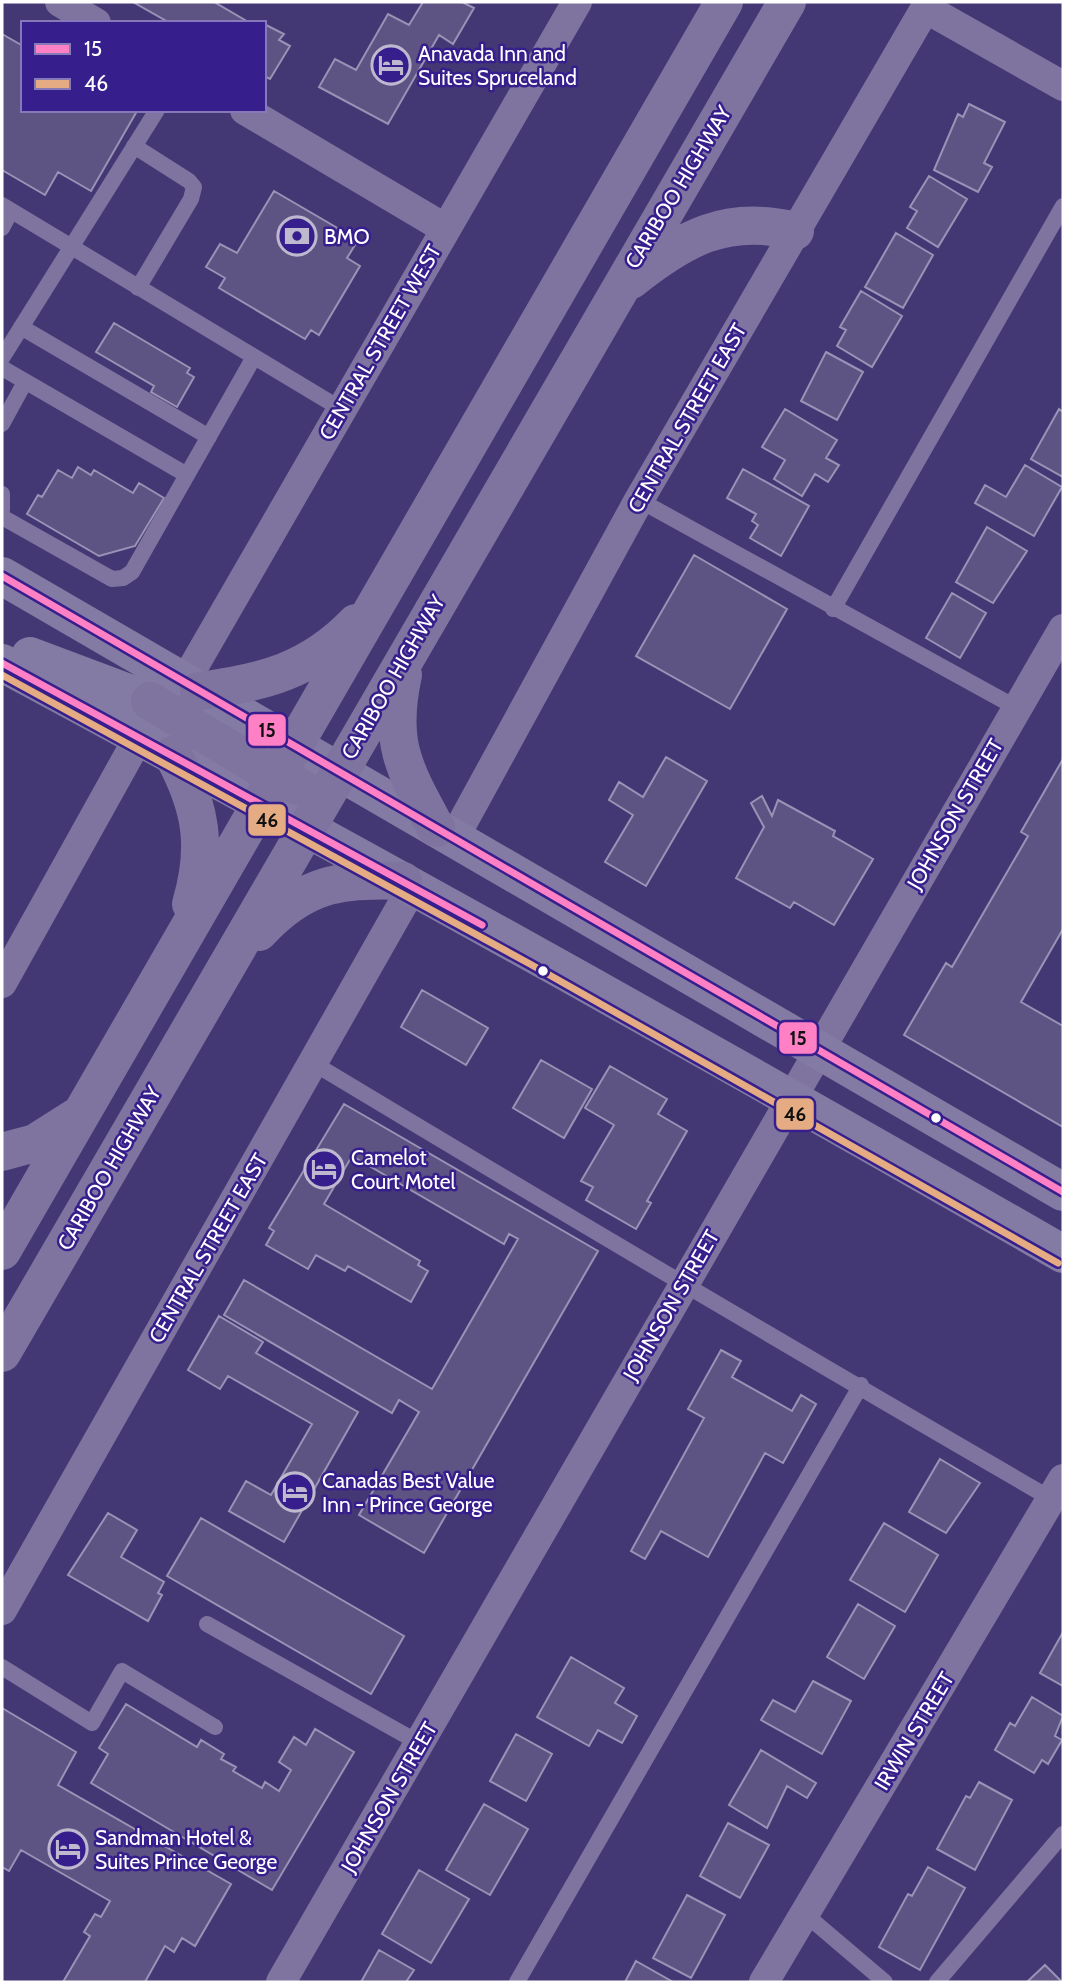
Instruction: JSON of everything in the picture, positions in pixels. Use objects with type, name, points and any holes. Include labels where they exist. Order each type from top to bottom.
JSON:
[{"type":"highway","points":[[2,1251],[724,2]]},
{"type":"highway","name":"CARIBOO HIGHWAY","points":[[2,1353],[616,292],[787,2]]},
{"type":"highway","points":[[616,292],[665,254],[702,233],[768,224],[795,231]]},
{"type":"highway","points":[[191,687],[253,682],[312,659],[331,648],[381,596]]},
{"type":"highway","points":[[408,651],[395,717],[397,740],[409,777],[445,833]]},
{"type":"highway","points":[[150,701],[277,776]]},
{"type":"highway","points":[[173,755],[192,791],[201,836],[198,880],[178,945]]},
{"type":"highway","points":[[224,970],[286,904],[308,893],[351,881],[408,883]]},
{"type":"highway","points":[[2,1152],[35,1143],[81,1114]]},
{"type":"main road","points":[[2,576],[191,687],[277,776],[306,828],[790,1097],[1063,1254]]},
{"type":"main road","points":[[2,645],[150,701],[191,687]]},
{"type":"main road","points":[[2,663],[173,755],[277,776],[337,773],[1063,1192]]},
{"type":"street","points":[[60,2],[93,21]]},
{"type":"street","name":"CENTRAL STREET WEST","points":[[191,687],[341,409],[577,2]]},
{"type":"street","points":[[927,5],[1063,86]]},
{"type":"street","name":"CENTRAL STREET EAST","points":[[445,833],[927,5]]},
{"type":"street","points":[[248,112],[446,229]]},
{"type":"street","name":"JOHNSON STREET","points":[[281,1982],[421,1744],[790,1097],[1063,629]]},
{"type":"street","points":[[2,983],[139,737]]},
{"type":"street","name":"CENTRAL STREET EAST","points":[[2,1610],[313,1063],[408,883]]},
{"type":"street","name":"IRWIN STREET","points":[[765,1982],[1059,1494]]},
{"type":"lane","points":[[2,358],[156,112]]},
{"type":"lane","points":[[135,146],[194,187],[191,199],[138,288]]},
{"type":"lane","points":[[833,609],[1063,206]]},
{"type":"lane","points":[[2,228],[6,208],[341,409]]},
{"type":"lane","points":[[21,327],[209,438]]},
{"type":"lane","points":[[2,517],[112,579],[123,578],[132,572],[254,357]]},
{"type":"lane","points":[[2,368],[187,475]]},
{"type":"lane","points":[[2,424],[25,382]]},
{"type":"lane","points":[[2,494],[2,510]]},
{"type":"lane","points":[[639,500],[1017,708]]},
{"type":"lane","points":[[313,1063],[683,1285],[1059,1494]]},
{"type":"lane","points":[[517,1982],[861,1385]]},
{"type":"lane","points":[[207,1624],[421,1744]]},
{"type":"lane","points":[[2,1667],[92,1723],[122,1671],[215,1727]]},
{"type":"lane","points":[[937,1982],[1063,1835]]},
{"type":"lane","points":[[805,1914],[884,1982]]},
{"type":"building","points":[[133,2],[214,2],[247,21],[166,21]]},
{"type":"building","name":"Anavada Inn and Suites Spruceland","points":[[423,2],[462,2],[474,8],[453,44],[439,35],[388,124],[319,87],[335,59],[356,70],[388,14],[409,25]]},
{"type":"building","points":[[266,25],[284,34],[279,40],[290,46],[270,79],[266,77]]},
{"type":"building","points":[[2,34],[21,45],[21,112],[136,112],[91,191],[58,172],[45,195],[2,170]]},
{"type":"building","points":[[969,104],[1005,122],[984,163],[992,167],[978,192],[934,170],[958,114],[963,117]]},
{"type":"building","points":[[929,176],[967,199],[938,247],[907,228],[917,211],[910,207]]},
{"type":"building","points":[[274,191],[358,240],[347,258],[360,266],[319,335],[311,330],[305,339],[219,288],[225,278],[206,267],[220,244],[237,253]]},
{"type":"building","points":[[896,233],[933,255],[903,308],[865,287]]},
{"type":"building","points":[[861,291],[902,316],[872,367],[837,346],[846,330],[840,327]]},
{"type":"building","points":[[114,323],[190,368],[187,373],[194,377],[177,407],[151,392],[154,386],[96,352]]},
{"type":"building","points":[[826,352],[863,372],[837,420],[801,401]]},
{"type":"building","points":[[785,409],[837,440],[826,458],[839,465],[828,482],[815,474],[802,496],[774,479],[785,460],[762,447]]},
{"type":"building","points":[[1059,409],[1063,412],[1063,477],[1031,459]]},
{"type":"building","points":[[1025,465],[1062,487],[1034,536],[975,503],[985,485],[1006,497]]},
{"type":"building","points":[[78,467],[91,475],[94,470],[133,493],[139,483],[164,498],[135,546],[99,556],[27,514],[38,495],[42,497],[58,470],[72,478]]},
{"type":"building","points":[[743,469],[809,506],[781,556],[750,538],[758,525],[752,521],[756,514],[727,498]]},
{"type":"building","points":[[987,527],[1027,551],[993,603],[956,582]]},
{"type":"building","points":[[694,555],[787,609],[730,709],[636,656]]},
{"type":"building","points":[[952,593],[986,613],[960,658],[926,638]]},
{"type":"building","points":[[666,757],[707,781],[646,886],[605,862],[633,815],[609,800],[619,782],[643,797]]},
{"type":"building","points":[[1063,759],[1063,929],[1021,1002],[1063,1026],[1063,1127],[904,1035],[946,963],[952,967],[1028,836],[1021,832]]},
{"type":"building","points":[[762,796],[772,816],[778,800],[835,831],[833,836],[873,859],[834,925],[794,902],[790,908],[736,878],[764,827],[751,803]]},
{"type":"building","points":[[422,990],[488,1028],[466,1065],[401,1027]]},
{"type":"building","points":[[541,1060],[592,1089],[564,1138],[513,1108]]},
{"type":"building","points":[[610,1066],[667,1099],[658,1114],[687,1131],[647,1201],[651,1203],[636,1229],[586,1200],[593,1187],[581,1181],[614,1125],[585,1108]]},
{"type":"building","points":[[344,1104],[598,1251],[424,1553],[359,1515],[419,1412],[399,1400],[392,1413],[224,1315],[244,1280],[432,1389],[518,1239],[509,1234],[504,1244],[352,1156],[324,1204],[420,1261],[418,1265],[428,1271],[411,1302],[348,1266],[345,1271],[316,1255],[308,1269],[266,1245],[274,1231],[269,1228]]},
{"type":"building","points":[[219,1316],[263,1342],[256,1353],[358,1412],[284,1542],[229,1511],[246,1481],[271,1495],[312,1424],[228,1376],[220,1389],[188,1370]]},
{"type":"building","points":[[721,1350],[741,1361],[732,1377],[792,1411],[801,1395],[816,1404],[783,1463],[765,1453],[708,1557],[661,1531],[645,1559],[631,1551],[704,1418],[688,1409]]},
{"type":"building","points":[[940,1459],[980,1483],[946,1533],[909,1512]]},
{"type":"building","points":[[108,1513],[137,1530],[121,1557],[164,1582],[158,1593],[162,1595],[148,1621],[68,1575]]},
{"type":"building","points":[[201,1518],[404,1636],[371,1694],[167,1576]]},
{"type":"building","points":[[884,1523],[938,1555],[905,1612],[850,1580]]},
{"type":"building","points":[[858,1604],[895,1626],[864,1679],[827,1657]]},
{"type":"building","points":[[1063,1632],[1063,1686],[1040,1673]]},
{"type":"building","points":[[571,1657],[624,1688],[615,1703],[637,1716],[622,1743],[598,1730],[589,1746],[537,1717]]},
{"type":"building","points":[[813,1681],[851,1701],[822,1754],[761,1720],[773,1700],[795,1712]]},
{"type":"building","points":[[1032,1697],[1063,1716],[1055,1736],[1062,1740],[1048,1764],[1042,1760],[1034,1773],[995,1750],[1010,1723],[1015,1726]]},
{"type":"building","points":[[126,1704],[197,1747],[201,1740],[224,1754],[221,1759],[236,1767],[233,1771],[262,1788],[265,1782],[279,1791],[291,1770],[279,1762],[294,1737],[306,1745],[315,1729],[354,1752],[272,1890],[91,1783],[108,1754],[99,1748]]},
{"type":"building","points":[[2,1708],[76,1752],[58,1785],[231,1884],[195,1946],[182,1938],[174,1952],[165,1946],[145,1982],[63,1982],[90,1936],[84,1932],[95,1914],[101,1917],[110,1901],[21,1850],[9,1871],[2,1867]]},
{"type":"building","points":[[516,1734],[552,1754],[526,1801],[490,1781]]},
{"type":"building","points":[[761,1750],[816,1783],[807,1798],[787,1786],[767,1828],[729,1805]]},
{"type":"building","points":[[979,1782],[1012,1800],[975,1870],[937,1849],[966,1796],[970,1798]]},
{"type":"building","points":[[484,1804],[528,1829],[490,1895],[446,1870]]},
{"type":"building","points":[[728,1823],[769,1845],[740,1898],[700,1876]]},
{"type":"building","points":[[928,1867],[965,1888],[920,1970],[879,1947],[908,1894],[912,1896]]},
{"type":"building","points":[[419,1870],[469,1899],[431,1963],[382,1934]]},
{"type":"building","points":[[687,1895],[725,1915],[691,1978],[653,1958]]},
{"type":"building","points":[[379,1950],[414,1970],[406,1982],[361,1982]]},
{"type":"building","points":[[636,1961],[673,1982],[625,1982]]},
{"type":"building","points":[[1045,1965],[1062,1982],[1027,1982]]},
{"type":"transit line","name":"15","points":[[2,576],[1063,1192]]},
{"type":"transit line","name":"15","points":[[2,663],[482,925]]},
{"type":"transit line","name":"46","points":[[2,675],[530,964],[1058,1263]]},
{"type":"place","name":"Anavada Inn and Suites Spruceland","points":[[391,65]]},
{"type":"place","name":"BMO","points":[[297,236]]},
{"type":"place","name":"Camelot Court Motel","points":[[324,1169]]},
{"type":"place","name":"Canadas Best Value Inn - Prince George","points":[[295,1492]]},
{"type":"place","name":"Sandman Hotel & Suites Prince George","points":[[68,1849]]}]
